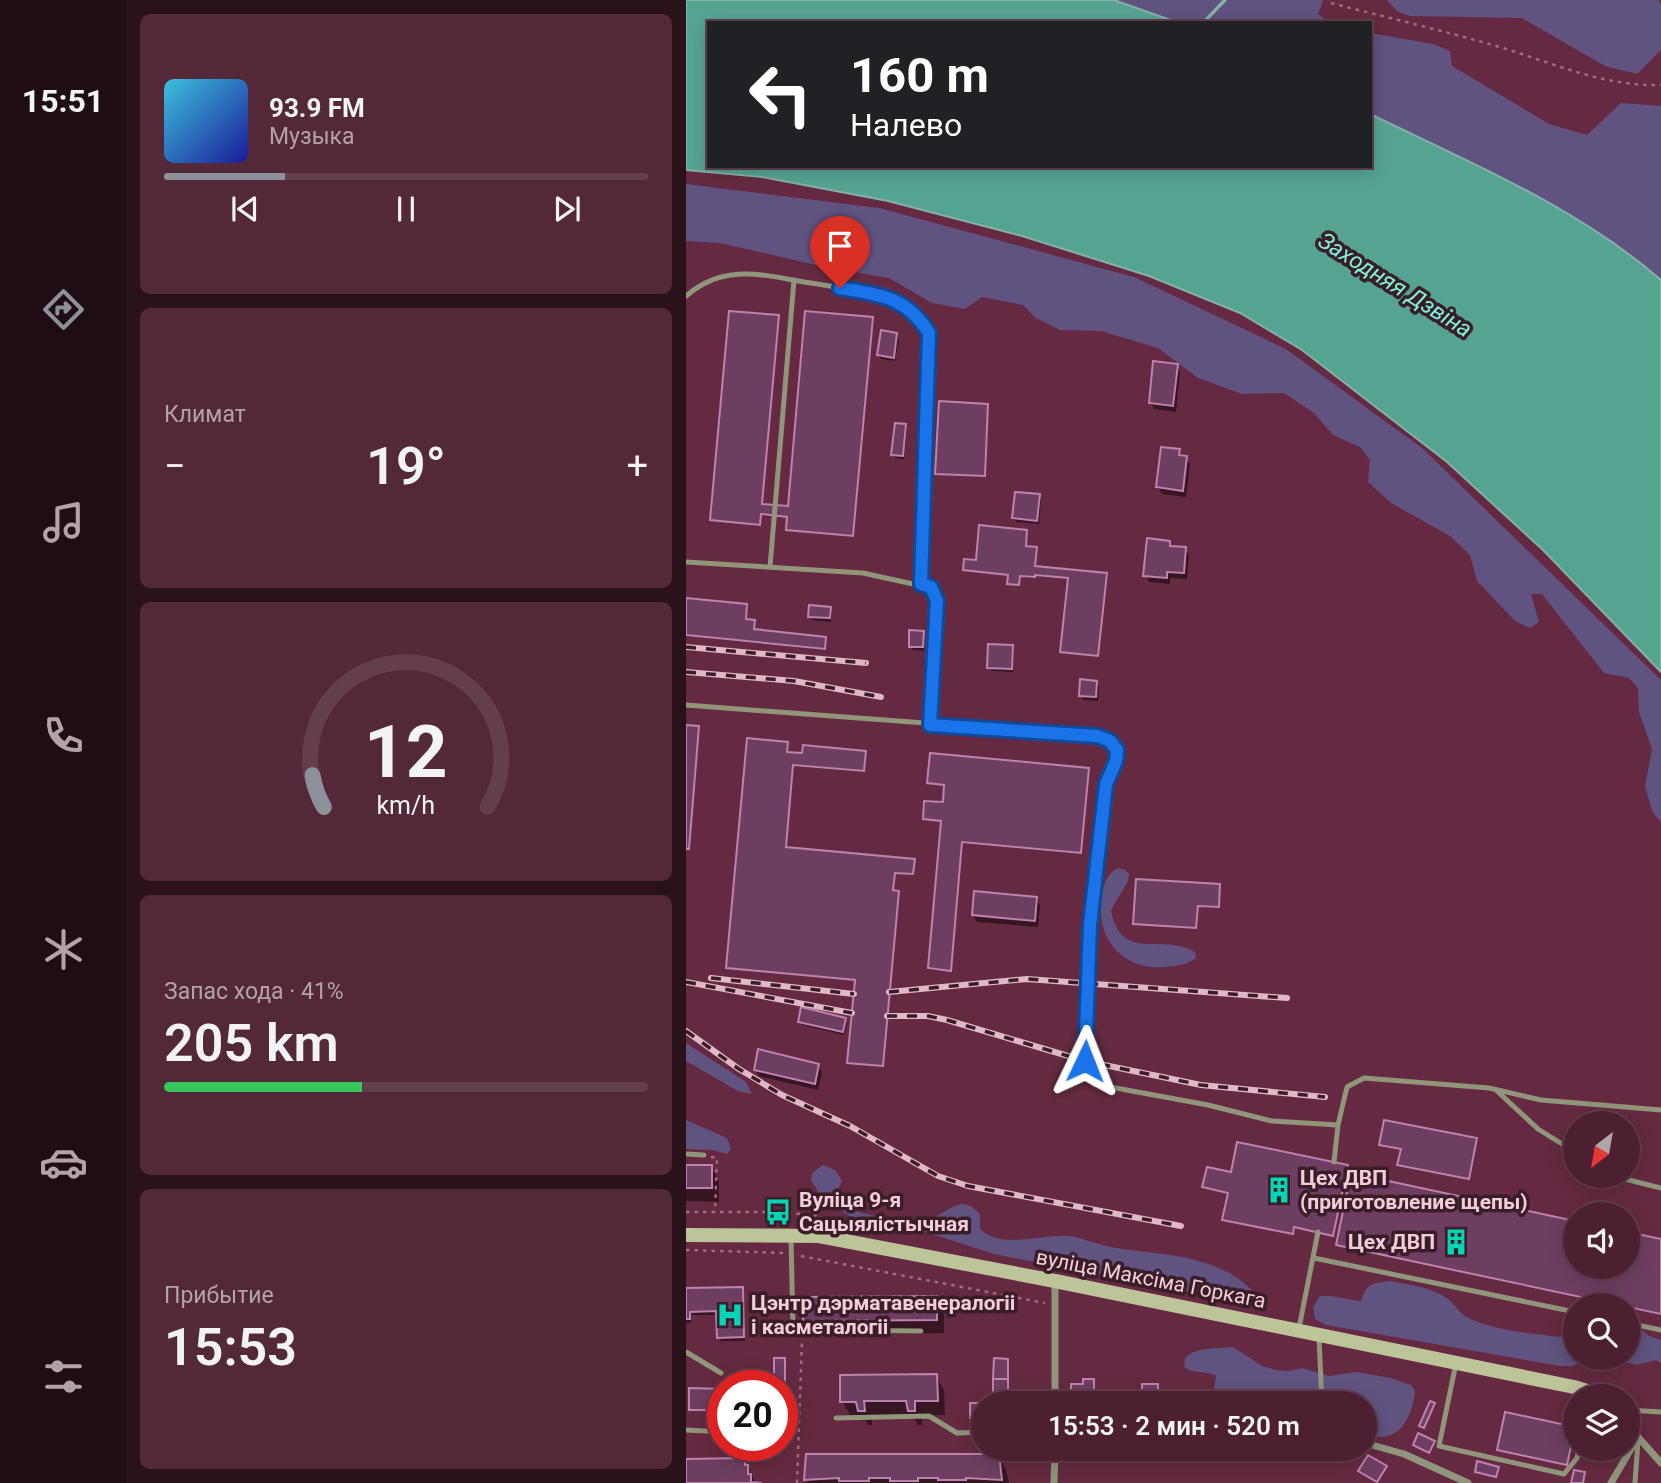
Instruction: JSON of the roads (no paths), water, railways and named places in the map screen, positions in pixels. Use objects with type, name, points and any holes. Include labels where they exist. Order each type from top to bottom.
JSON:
[{"type":"main road","name":"вуліца Максіма Горкага","points":[[686,1235],[819,1236],[1055,1281],[1563,1387]]},
{"type":"street","points":[[1055,1281],[1055,1391]]},
{"type":"street","points":[[1640,1439],[1661,1463]]},
{"type":"street","points":[[1377,1446],[1404,1454],[1468,1483]]},
{"type":"street","points":[[1054,1481],[1055,1461]]},
{"type":"street","points":[[1611,1483],[1624,1461]]},
{"type":"lane","points":[[686,296],[700,284],[724,276],[751,273],[885,296],[901,303],[919,317],[929,333],[921,584]]},
{"type":"lane","points":[[770,567],[794,280]]},
{"type":"lane","points":[[686,562],[863,573],[931,587],[937,601],[930,725]]},
{"type":"lane","points":[[686,705],[1097,736],[1110,741],[1117,750],[1116,761],[1106,784],[1090,925],[1085,1061],[1094,1084],[1208,1105],[1272,1122],[1338,1125]]},
{"type":"lane","points":[[1334,1162],[1338,1125],[1347,1087],[1364,1078],[1495,1089],[1541,1100],[1661,1110]]},
{"type":"lane","points":[[1495,1089],[1538,1129],[1563,1145]]},
{"type":"lane","points":[[686,1154],[704,1155]]},
{"type":"lane","points":[[1640,1183],[1661,1188]]},
{"type":"lane","points":[[1299,1331],[1318,1232]]},
{"type":"lane","points":[[791,1235],[793,1330],[921,1331]]},
{"type":"lane","points":[[1314,1258],[1563,1310]]},
{"type":"lane","points":[[1640,1326],[1661,1330]]},
{"type":"lane","points":[[1319,1335],[1321,1391]]},
{"type":"lane","points":[[686,1352],[715,1370]]},
{"type":"lane","points":[[1456,1363],[1439,1446],[1564,1475],[1575,1461]]},
{"type":"lane","points":[[1640,1411],[1661,1412]]},
{"type":"lane","points":[[835,1418],[929,1416],[957,1433],[971,1432]]},
{"type":"lane","points":[[686,1430],[707,1431]]},
{"type":"lane","points":[[1635,1483],[1636,1461]]},
{"type":"lane","points":[[1045,1483],[1054,1481]]},
{"type":"water","name":"Заходняя Дзвіна","points":[[686,0],[1114,0],[1173,21],[707,21],[707,168],[1372,168],[1372,115],[1483,168],[1594,230],[1661,280],[1661,672],[1543,550],[1447,462],[1302,350],[1240,313],[1149,276],[1022,236],[888,201],[762,177],[686,170]]},
{"type":"waterway","points":[[1205,21],[1225,0]]},
{"type":"railway","points":[[686,647],[866,663]]},
{"type":"railway","points":[[686,672],[794,681],[881,697]]},
{"type":"railway","points":[[711,978],[854,994]]},
{"type":"railway","points":[[889,992],[1027,979],[1287,998]]},
{"type":"railway","points":[[686,982],[852,1013]]},
{"type":"railway","points":[[887,1016],[928,1016],[947,1020],[1085,1061],[1201,1085],[1325,1097]]},
{"type":"railway","points":[[686,1031],[739,1069],[782,1095],[850,1126],[938,1176],[968,1186],[1181,1226]]},
{"type":"place","name":"Цех ДВП (приготовление щепы)","points":[[1279,1190]]},
{"type":"place","name":"Вуліца 9-я Сацыялістычная","points":[[778,1212]]},
{"type":"place","name":"Цех ДВП","points":[[1456,1242]]},
{"type":"place","name":"Цэнтр дэрматавенералогіі і касметалогіі","points":[[730,1315]]}]
